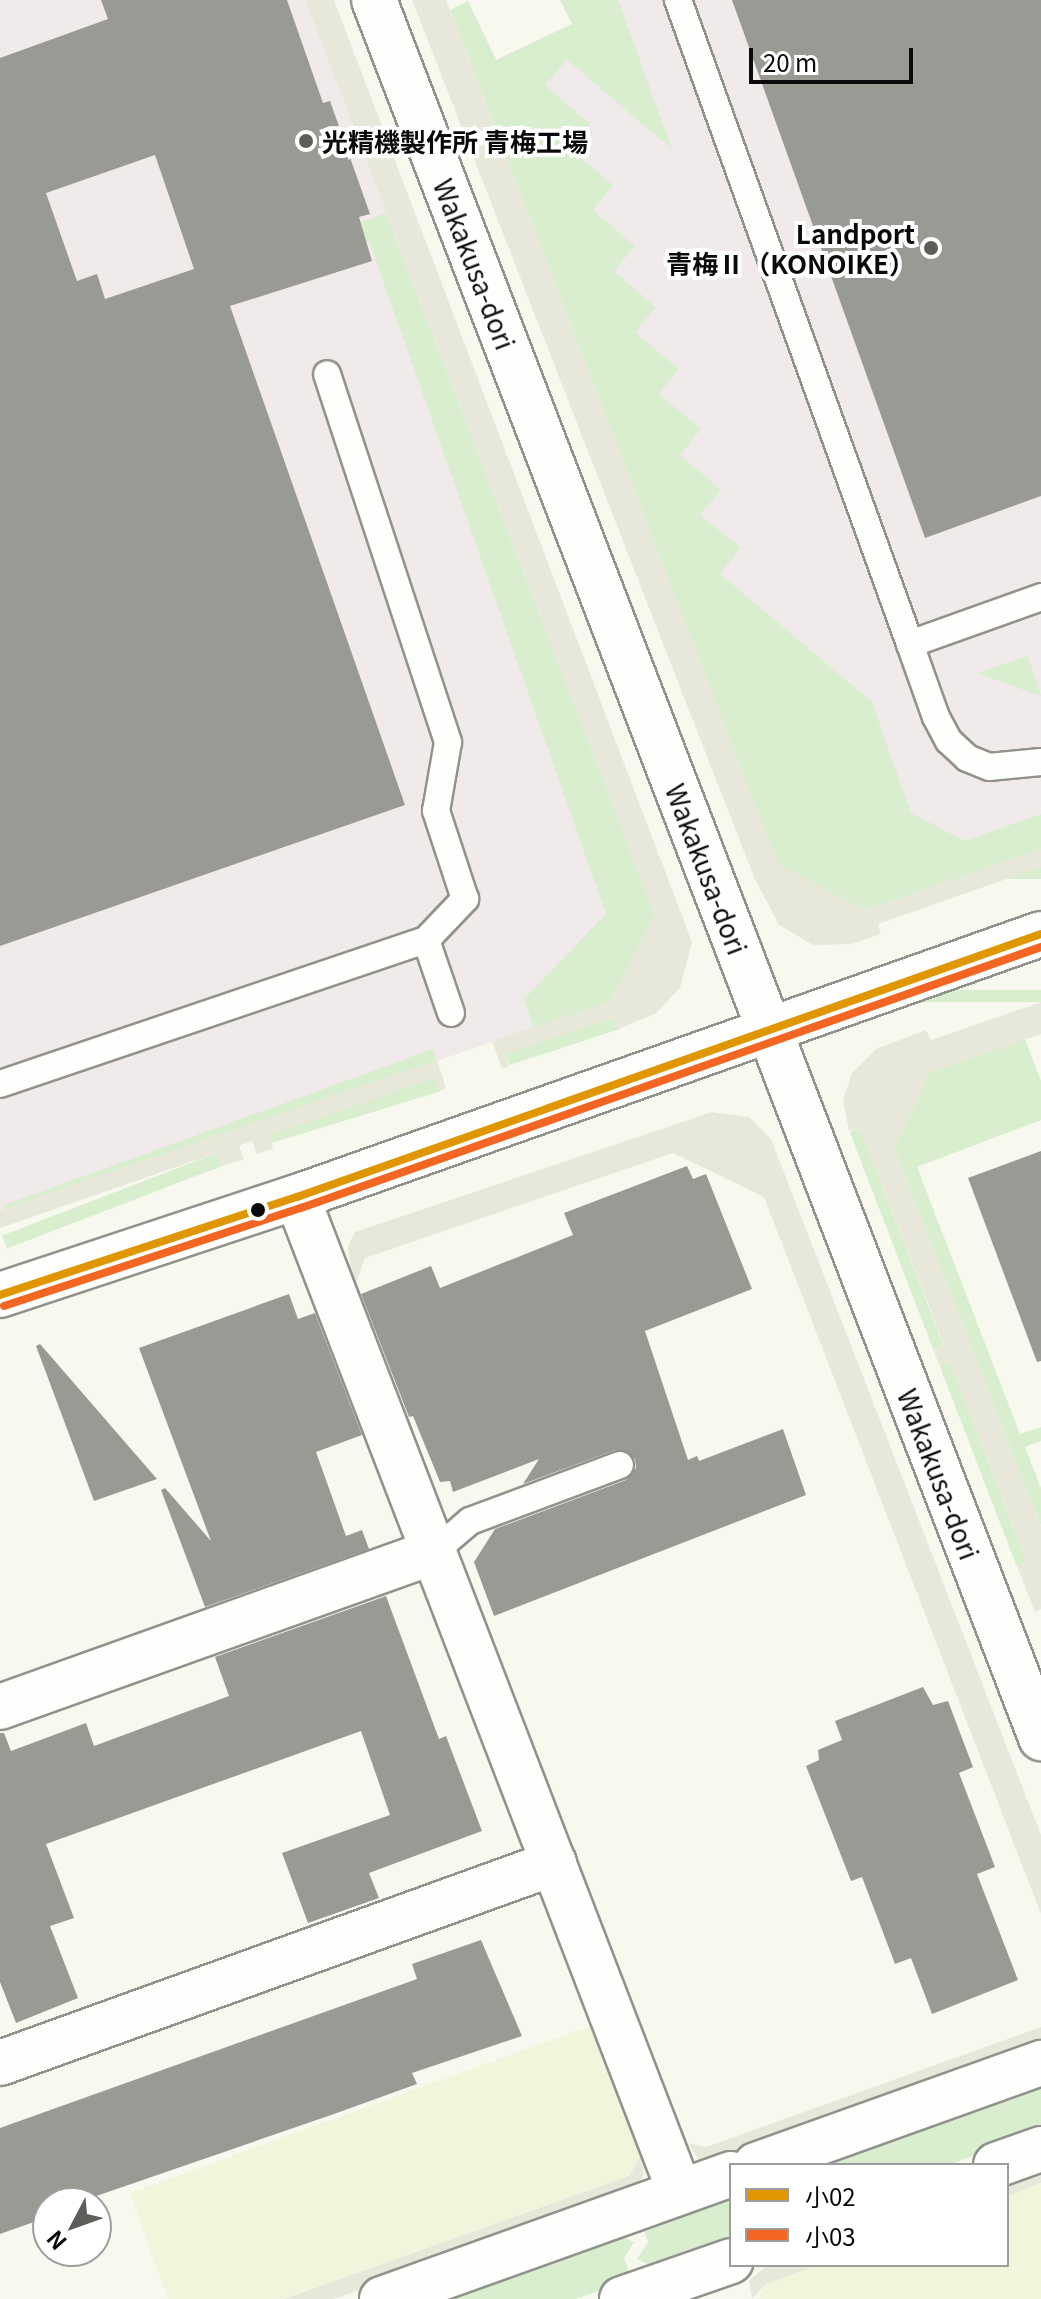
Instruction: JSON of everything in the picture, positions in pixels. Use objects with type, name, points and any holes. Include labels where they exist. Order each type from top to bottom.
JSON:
[{"type":"street","name":"Wakakusa-dori","points":[[374,0],[1041,1738]]},
{"type":"street","points":[[0,1295],[297,1197],[1041,934]]},
{"type":"street","points":[[297,1197],[680,2192]]},
{"type":"street","points":[[0,1707],[434,1552]]},
{"type":"street","points":[[0,2063],[554,1863]]},
{"type":"street","points":[[762,2163],[1041,2063]]},
{"type":"street","points":[[1002,2163],[1041,2149]]},
{"type":"street","points":[[382,2299],[729,2175]]},
{"type":"street","points":[[622,2299],[722,2276]]},
{"type":"lane","points":[[678,0],[936,717],[949,741],[967,758],[989,767],[1041,762]]},
{"type":"lane","points":[[0,1084],[426,940],[465,899],[436,811],[448,742],[327,374]]},
{"type":"lane","points":[[910,644],[1041,597]]},
{"type":"lane","points":[[426,940],[451,1013]]},
{"type":"lane","points":[[434,1552],[470,1521],[620,1465]]},
{"type":"shaded area","points":[[0,0],[305,0],[655,915],[610,1002],[0,1210]]},
{"type":"shaded area","points":[[305,0],[334,0],[692,942],[680,988],[656,1013],[619,1029],[615,1017],[506,1054],[509,1067],[502,1069],[492,1041],[610,1002],[655,915]]},
{"type":"shaded area","points":[[412,0],[446,0],[778,864],[865,910],[1041,849],[1041,867],[878,924],[881,934],[851,944],[813,945],[779,925],[754,877]]},
{"type":"shaded area","points":[[560,0],[1041,0],[1041,849],[865,910],[450,10],[468,1],[496,60],[572,24]]},
{"type":"shaded area","points":[[1041,1002],[1041,1034],[930,1072],[894,1148],[1041,1527],[1041,1609],[1035,1612],[1017,1566],[1027,1562],[950,1362],[940,1366],[933,1350],[944,1345],[860,1128],[849,1131],[843,1100],[852,1073],[876,1049],[926,1030],[931,1040]]},
{"type":"shaded area","points":[[437,1060],[446,1088],[440,1091],[435,1078],[270,1135],[273,1149],[257,1154],[252,1141],[239,1146],[244,1159],[222,1166],[217,1153],[0,1228],[0,1210]]},
{"type":"shaded area","points":[[712,1112],[749,1117],[771,1139],[1041,1835],[1041,1914],[764,1197],[673,1153],[365,1258],[356,1283],[350,1269],[348,1246],[355,1232]]},
{"type":"shaded area","points":[[1041,2027],[1041,2045],[711,2163],[698,2159],[688,2143],[706,2147]]},
{"type":"shaded area","points":[[641,2156],[644,2174],[635,2191],[334,2299],[284,2299],[629,2176]]},
{"type":"shaded area","points":[[1041,2165],[1041,2183],[1009,2195],[1009,2177]]},
{"type":"shaded area","points":[[765,2267],[813,2267],[766,2284],[752,2299],[749,2280]]},
{"type":"green space","points":[[560,0],[618,0],[672,149],[567,60],[545,85],[590,124],[570,149],[613,185],[593,210],[635,246],[614,271],[656,307],[635,332],[679,369],[659,394],[701,429],[680,455],[721,490],[700,515],[741,548],[720,574],[872,702],[911,813],[965,841],[1041,814],[1041,849],[865,910],[778,865],[450,10],[468,1],[496,60],[572,24]]},
{"type":"green space","points":[[386,213],[655,915],[610,1002],[534,1028],[524,999],[606,914],[369,241],[6,366],[0,347]]},
{"type":"green space","points":[[1028,656],[1041,696],[977,673]]},
{"type":"green space","points":[[867,867],[1041,867],[1041,879],[867,879]]},
{"type":"green space","points":[[919,990],[1041,990],[1041,1002],[919,1002]]},
{"type":"green space","points":[[615,1017],[619,1029],[510,1065],[506,1053]]},
{"type":"green space","points":[[1025,1039],[1041,1081],[1041,1120],[917,1167],[1020,1434],[1041,1427],[1041,1441],[1025,1447],[1041,1488],[1041,1527],[894,1148],[930,1072]]},
{"type":"green space","points":[[433,1049],[437,1060],[8,1217],[4,1205]]},
{"type":"green space","points":[[436,1078],[440,1091],[271,1143],[267,1130]]},
{"type":"green space","points":[[860,1128],[943,1346],[933,1349],[850,1132]]},
{"type":"green space","points":[[217,1153],[222,1166],[7,1248],[2,1235]]},
{"type":"green space","points":[[950,1362],[1027,1563],[1017,1567],[940,1366]]},
{"type":"green space","points":[[590,2026],[641,2156],[629,2176],[284,2299],[168,2299],[130,2193]]},
{"type":"green space","points":[[1041,2082],[1041,2132],[954,2163],[807,2163]]},
{"type":"green space","points":[[1041,2183],[1041,2299],[757,2299],[766,2284],[813,2267],[1009,2267],[1009,2195]]},
{"type":"green space","points":[[729,2191],[729,2244],[658,2269],[637,2259],[648,2242],[641,2223]]},
{"type":"green space","points":[[614,2233],[634,2242],[624,2258],[632,2279],[576,2299],[429,2299]]},
{"type":"building","points":[[101,0],[287,0],[323,103],[330,101],[370,214],[359,217],[372,261],[230,306],[405,805],[0,946],[0,58],[108,19]],"holes":[[[155,155],[194,269],[105,299],[97,274],[77,281],[46,193]]]},
{"type":"building","name":"Landport 青梅Ⅱ（KONOIKE）","points":[[732,0],[1041,0],[1041,496],[925,538]]},
{"type":"building","points":[[1041,1151],[1041,1361],[1037,1362],[968,1178]]},
{"type":"building","points":[[687,1166],[693,1179],[706,1174],[752,1289],[645,1331],[688,1460],[697,1456],[699,1461],[783,1429],[806,1495],[494,1616],[474,1562],[495,1529],[626,1480],[636,1468],[635,1459],[615,1450],[523,1484],[539,1459],[453,1492],[450,1481],[440,1482],[413,1416],[409,1417],[361,1294],[431,1266],[440,1288],[573,1235],[564,1213]]},
{"type":"building","points":[[289,1294],[298,1319],[315,1313],[362,1435],[316,1452],[346,1536],[362,1530],[369,1549],[205,1607],[161,1490],[165,1488],[211,1541],[139,1348]]},
{"type":"building","points":[[40,1344],[157,1479],[94,1501],[36,1346]]},
{"type":"building","points":[[386,1596],[439,1739],[446,1736],[482,1831],[369,1873],[379,1898],[308,1923],[282,1853],[390,1815],[361,1731],[46,1844],[74,1918],[50,1926],[78,1998],[16,2023],[0,1982],[0,1733],[4,1733],[11,1751],[86,1723],[94,1746],[229,1696],[215,1657]]},
{"type":"building","points":[[923,1687],[933,1705],[948,1701],[973,1767],[959,1773],[995,1867],[977,1874],[1018,1980],[932,2014],[911,1958],[895,1964],[862,1877],[851,1881],[806,1766],[819,1760],[818,1750],[842,1740],[835,1721]]},
{"type":"building","points":[[481,1940],[522,2036],[412,2073],[417,2084],[112,2191],[112,2187],[32,2187],[32,2223],[0,2234],[0,2128],[417,1979],[412,1964]]},
{"type":"transit line","name":"小02","points":[[0,1295],[297,1197],[1041,934]]},
{"type":"transit line","name":"小03","points":[[4,1306],[301,1208],[1041,947]]},
{"type":"place","name":"光精機製作所 青梅工場","points":[[306,141]]},
{"type":"place","name":"Landport 青梅Ⅱ（KONOIKE）","points":[[931,248]]}]
